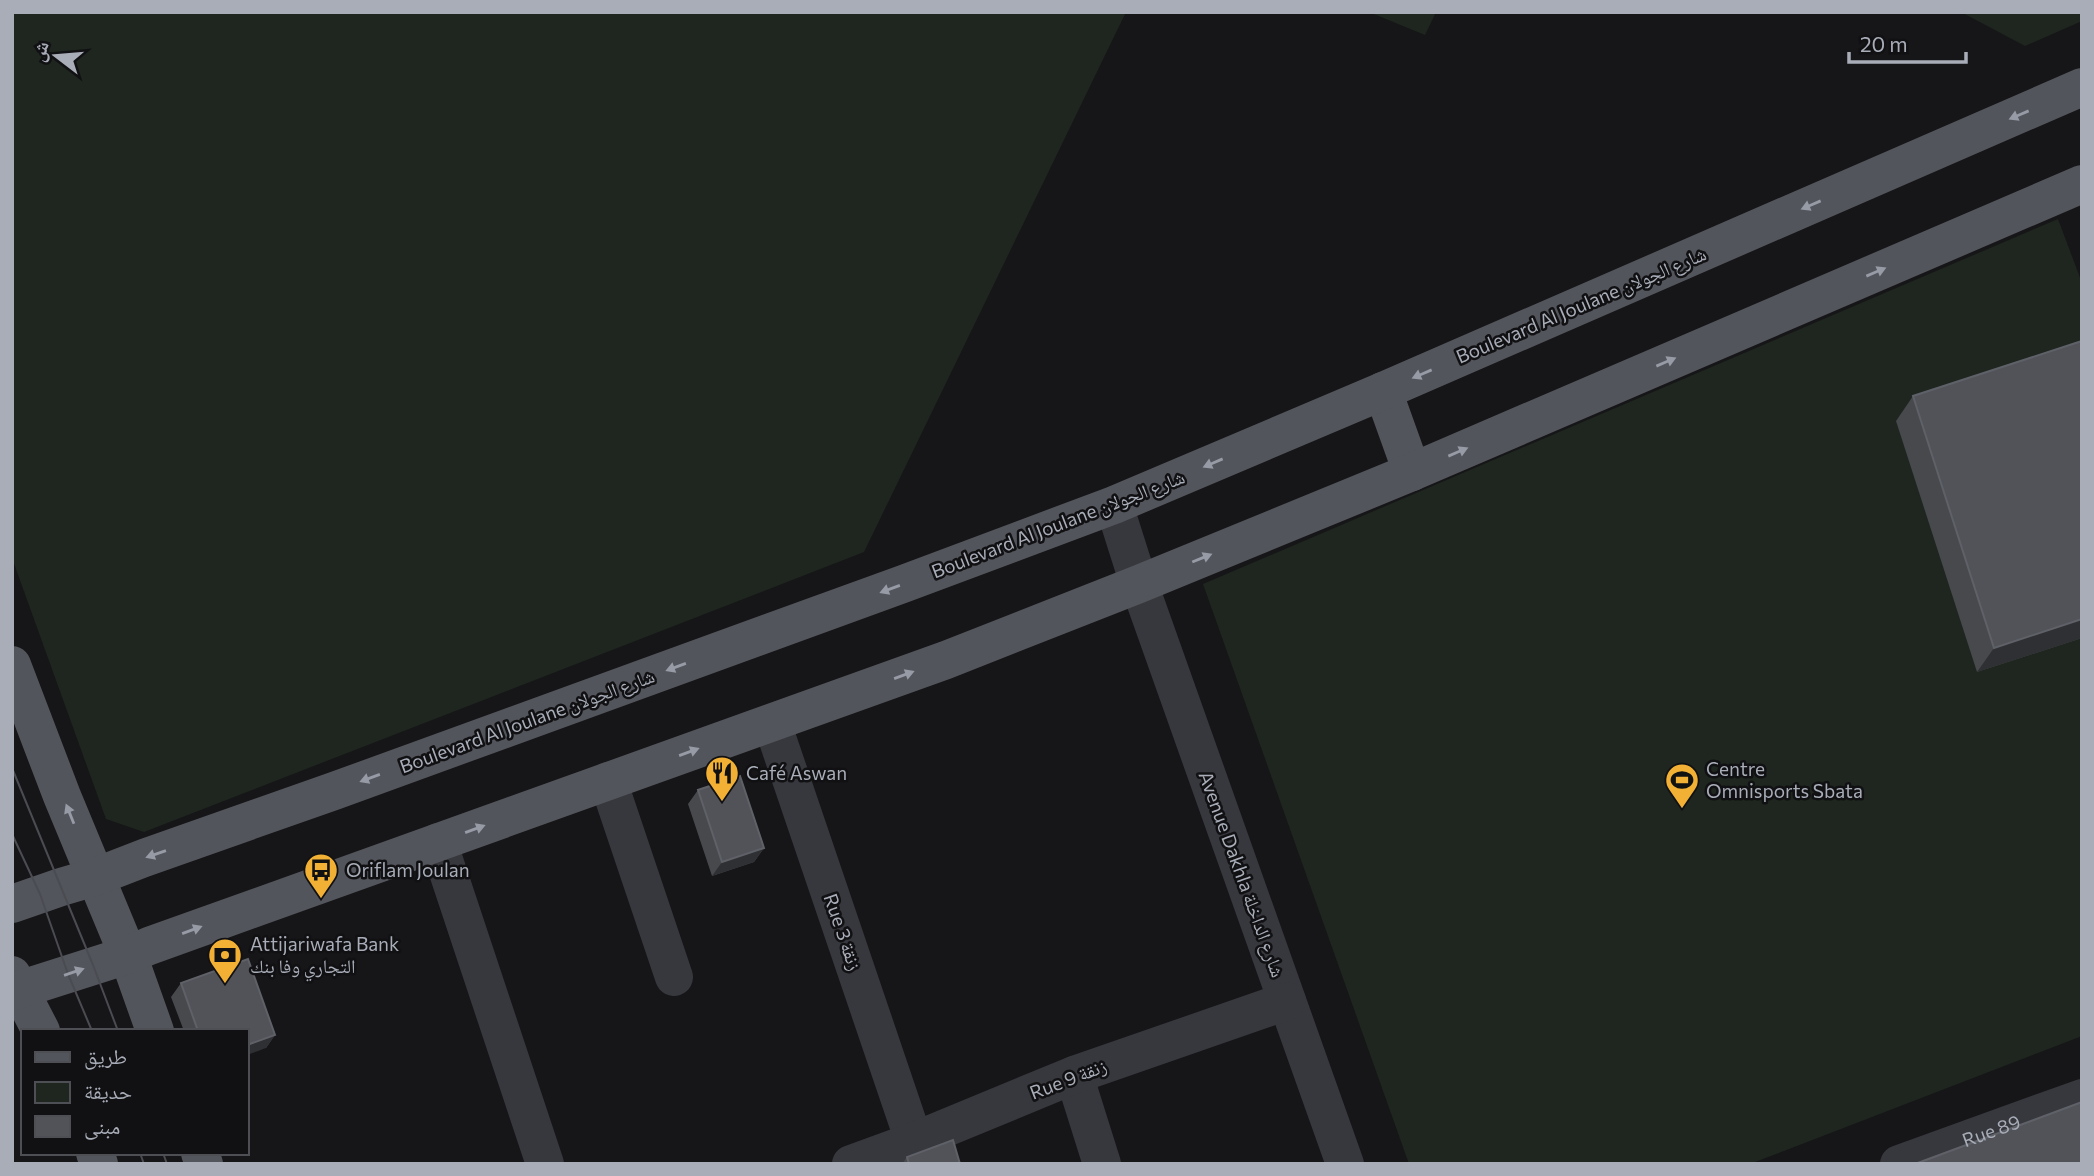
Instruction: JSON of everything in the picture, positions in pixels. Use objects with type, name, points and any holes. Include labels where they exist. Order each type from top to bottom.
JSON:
[{"type":"main road","name":"Boulevard Al Joulane شارع الجولان","points":[[12,904],[334,791],[1114,505],[2080,93]]},
{"type":"main road","points":[[40,1029],[14,986],[128,955],[946,660],[1412,472],[2082,184]]},
{"type":"main road","points":[[1383,391],[1412,472]]},
{"type":"main road","points":[[12,665],[128,955],[154,1029]]},
{"type":"street","name":"Avenue Dakhla شارع الداخلة","points":[[1114,505],[1139,584],[1345,1164]]},
{"type":"street","name":"Rue 3 زنقة","points":[[772,723],[914,1141]]},
{"type":"street","points":[[608,781],[674,978]]},
{"type":"street","points":[[438,842],[545,1164]]},
{"type":"street","name":"Rue 9 زنقة","points":[[851,1164],[1074,1075],[1287,1001]]},
{"type":"street","points":[[1074,1075],[1102,1164]]},
{"type":"street","name":"Rue 89","points":[[1899,1164],[2082,1098]]},
{"type":"green space","points":[[12,12],[1126,12],[864,552],[144,832],[106,819],[12,558]]},
{"type":"green space","points":[[1369,12],[1436,12],[1425,35]]},
{"type":"green space","points":[[1961,12],[2082,12],[2082,21],[2025,46]]},
{"type":"green space","name":"Centre Omnisports Sbata","points":[[2058,219],[2082,283],[2082,1036],[1750,1164],[1409,1164],[1203,584]]},
{"type":"building","points":[[2082,341],[2082,619],[1994,648],[1913,396]]},
{"type":"building","points":[[740,776],[764,848],[722,862],[698,790]]},
{"type":"building","points":[[248,959],[275,1035],[248,1045],[248,1029],[197,1029],[181,983]]},
{"type":"building","points":[[2082,1102],[2082,1164],[1915,1164]]},
{"type":"building","points":[[953,1140],[960,1164],[909,1164],[907,1157]]},
{"type":"tram line","points":[[12,768],[117,1029]]},
{"type":"tram line","points":[[12,834],[40,894],[68,974],[91,1029]]},
{"type":"tram line","points":[[141,1155],[144,1164]]},
{"type":"tram line","points":[[164,1155],[167,1164]]},
{"type":"place","name":"Café Aswan","points":[[722,803]]},
{"type":"place","name":"Centre Omnisports Sbata","points":[[1682,810]]},
{"type":"place","name":"Oriflam Joulan","points":[[321,900]]},
{"type":"place","name":"Attijariwafa Bank التجاري وفا بنك","points":[[225,985]]}]
